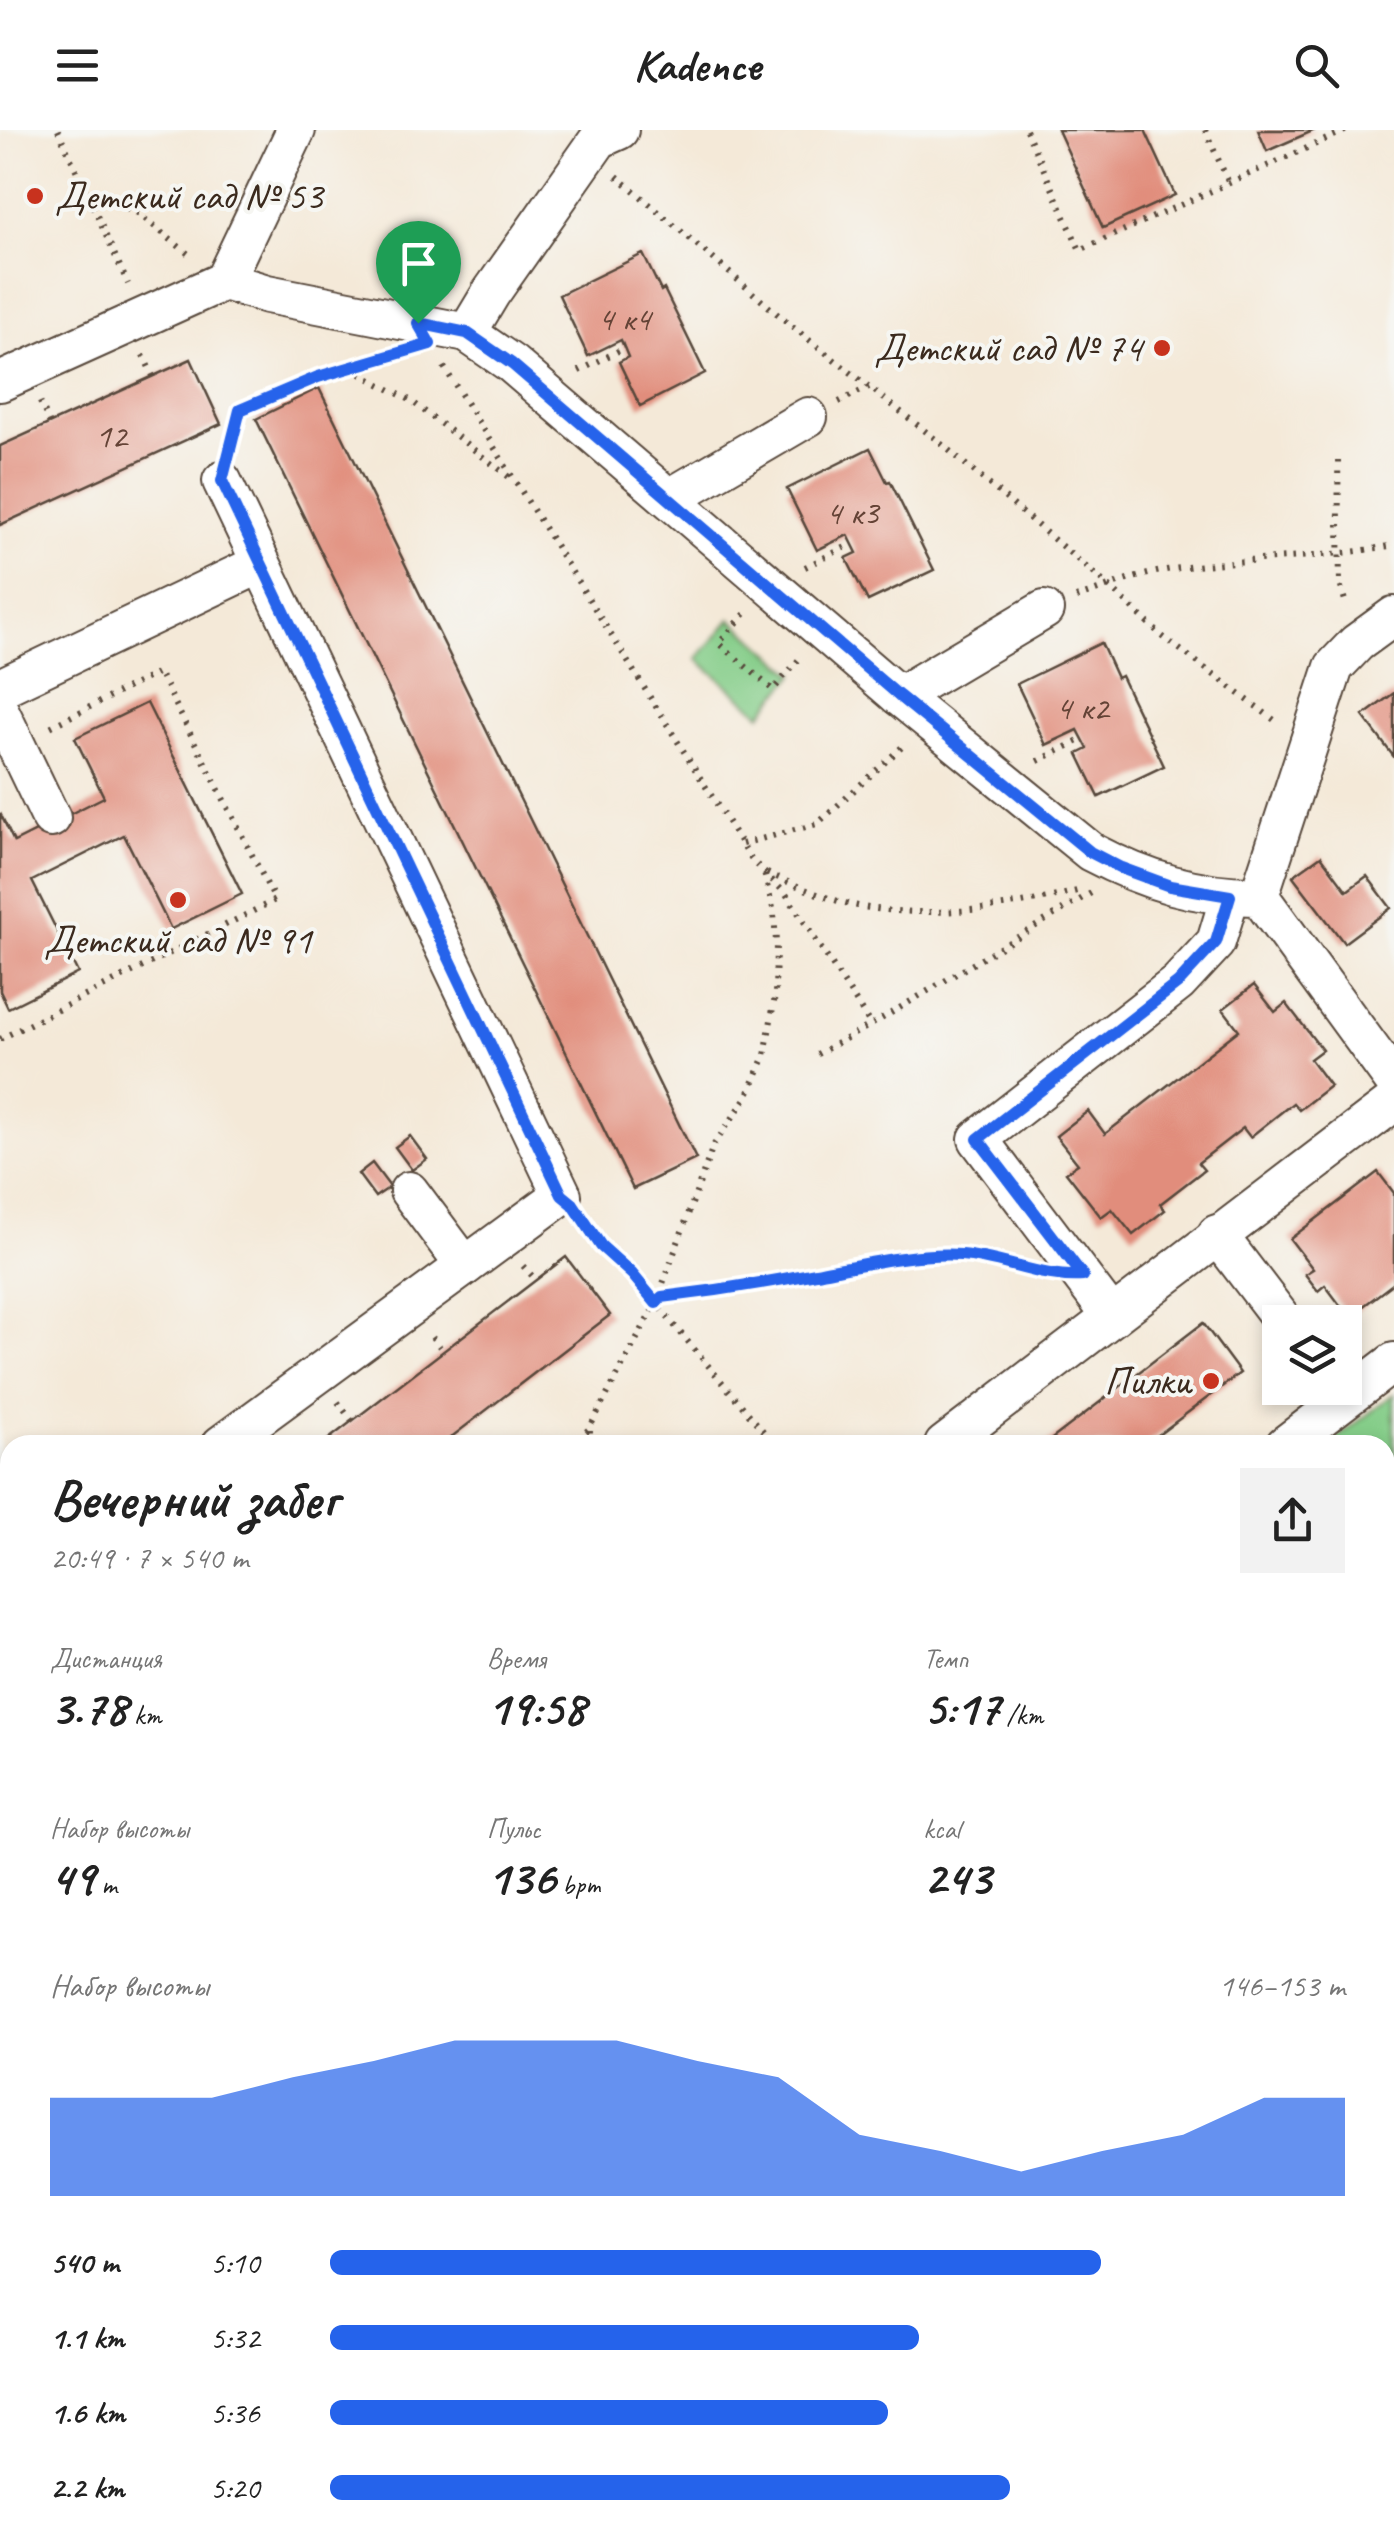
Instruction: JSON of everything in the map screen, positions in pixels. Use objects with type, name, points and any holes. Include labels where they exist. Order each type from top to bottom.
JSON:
[{"type":"street","points":[[224,282],[296,130]]},
{"type":"street","points":[[467,333],[491,293],[604,141]]},
{"type":"street","points":[[0,382],[224,282],[467,333],[512,364],[1114,876],[1244,896],[1394,1081]]},
{"type":"street","points":[[670,498],[808,418]]},
{"type":"street","points":[[222,481],[562,1195],[235,1435]]},
{"type":"street","points":[[0,688],[260,564]]},
{"type":"street","points":[[899,696],[1044,610]]},
{"type":"street","points":[[1112,1317],[978,1139],[1178,983],[1216,942],[1244,896],[1309,743],[1334,667],[1357,643],[1394,616]]},
{"type":"street","points":[[8,728],[51,818]]},
{"type":"street","points":[[957,1435],[1394,1102]]},
{"type":"street","points":[[410,1191],[465,1266]]},
{"type":"street","points":[[1218,1234],[1271,1305]]},
{"type":"street","points":[[1362,1380],[1394,1362]]},
{"type":"street","points":[[1295,1435],[1326,1405]]},
{"type":"path","points":[[58,130],[142,317]]},
{"type":"path","points":[[1026,130],[1080,250],[1347,130]]},
{"type":"path","points":[[1205,130],[1229,183]]},
{"type":"path","points":[[604,141],[789,324],[938,441],[1174,646],[1309,743]]},
{"type":"path","points":[[87,192],[140,215],[224,282]]},
{"type":"path","points":[[418,323],[751,859],[786,894],[871,1025]]},
{"type":"path","points":[[602,360],[624,348]]},
{"type":"path","points":[[222,481],[240,410],[318,377],[393,355]]},
{"type":"path","points":[[350,368],[410,400],[516,482]]},
{"type":"path","points":[[1338,462],[1340,584],[1357,643]]},
{"type":"path","points":[[830,555],[852,544]]},
{"type":"path","points":[[1044,610],[1108,586],[1176,568],[1339,554],[1394,545]]},
{"type":"path","points":[[770,584],[719,644],[773,690],[824,631]]},
{"type":"path","points":[[0,1039],[275,900],[159,672],[8,728]]},
{"type":"path","points":[[742,844],[817,824],[930,721]]},
{"type":"path","points":[[1062,750],[1083,740]]},
{"type":"path","points":[[764,872],[840,901],[910,912],[1000,906],[1066,894],[1114,876]]},
{"type":"path","points":[[582,1435],[590,1428],[656,1303],[713,1146],[747,1098],[764,1056],[776,996],[776,942],[774,912],[764,872]]},
{"type":"path","points":[[817,1054],[1114,876]]},
{"type":"path","points":[[562,1195],[573,1204],[601,1246],[632,1274],[767,1435]]},
{"type":"path","points":[[656,1303],[662,1297],[924,1257],[962,1255],[1063,1278],[1083,1276]]},
{"type":"path","points":[[590,1428],[590,1435]]},
{"type":"green space","points":[[731,619],[795,674],[761,714],[697,659]]},
{"type":"green space","points":[[1394,1394],[1394,1435],[1341,1435]]},
{"type":"building","points":[[1058,130],[1145,130],[1175,195],[1103,228]]},
{"type":"building","points":[[1258,130],[1315,130],[1267,151]]},
{"type":"building","points":[[643,254],[705,373],[640,406],[619,362],[628,357],[621,340],[588,356],[559,295]]},
{"type":"building","points":[[191,359],[221,424],[0,525],[0,446]]},
{"type":"building","points":[[319,388],[696,1159],[633,1189],[256,419]]},
{"type":"building","points":[[870,448],[934,570],[868,601],[846,558],[857,553],[848,535],[817,550],[787,489]]},
{"type":"building","points":[[1101,643],[1164,766],[1099,797],[1078,754],[1088,749],[1078,730],[1046,745],[1017,684]]},
{"type":"building","points":[[1394,693],[1394,757],[1363,716]]},
{"type":"building","points":[[147,703],[242,894],[171,929],[124,835],[32,881],[78,973],[8,1008],[0,991],[0,813],[14,842],[104,797],[75,738]]},
{"type":"building","points":[[1321,856],[1347,891],[1367,876],[1391,908],[1344,943],[1293,876]]},
{"type":"building","points":[[1254,985],[1275,1012],[1286,1003],[1322,1050],[1310,1059],[1330,1086],[1299,1110],[1293,1103],[1250,1137],[1243,1128],[1198,1163],[1204,1170],[1160,1204],[1165,1210],[1133,1235],[1112,1209],[1101,1217],[1066,1172],[1078,1164],[1056,1136],[1088,1111],[1105,1134],[1239,1030],[1223,1009]]},
{"type":"building","points":[[410,1136],[427,1159],[412,1170],[395,1147]]},
{"type":"building","points":[[372,1163],[390,1187],[375,1197],[358,1174]]},
{"type":"building","points":[[1378,1172],[1394,1193],[1394,1283],[1362,1307],[1340,1305],[1325,1285],[1318,1291],[1305,1274],[1313,1269],[1290,1239]]},
{"type":"building","points":[[566,1257],[610,1315],[454,1435],[334,1435]]},
{"type":"building","points":[[1203,1323],[1240,1373],[1158,1435],[1057,1435]]},
{"type":"place","name":"Детский сад № 53","points":[[35,196]]},
{"type":"place","name":"Детский сад № 74","points":[[1162,348]]},
{"type":"place","name":"Детский сад № 91","points":[[178,900]]},
{"type":"place","name":"Пилки","points":[[1211,1381]]},
{"type":"route","points":[[418,323],[467,333],[512,364],[899,696],[1090,852],[1170,886],[1230,896],[1216,942],[1178,983],[978,1139],[1083,1276],[1063,1278],[962,1255],[924,1257],[662,1297],[656,1303],[601,1246],[573,1204],[562,1195],[222,481],[240,410],[318,377],[430,344],[418,323]]}]
